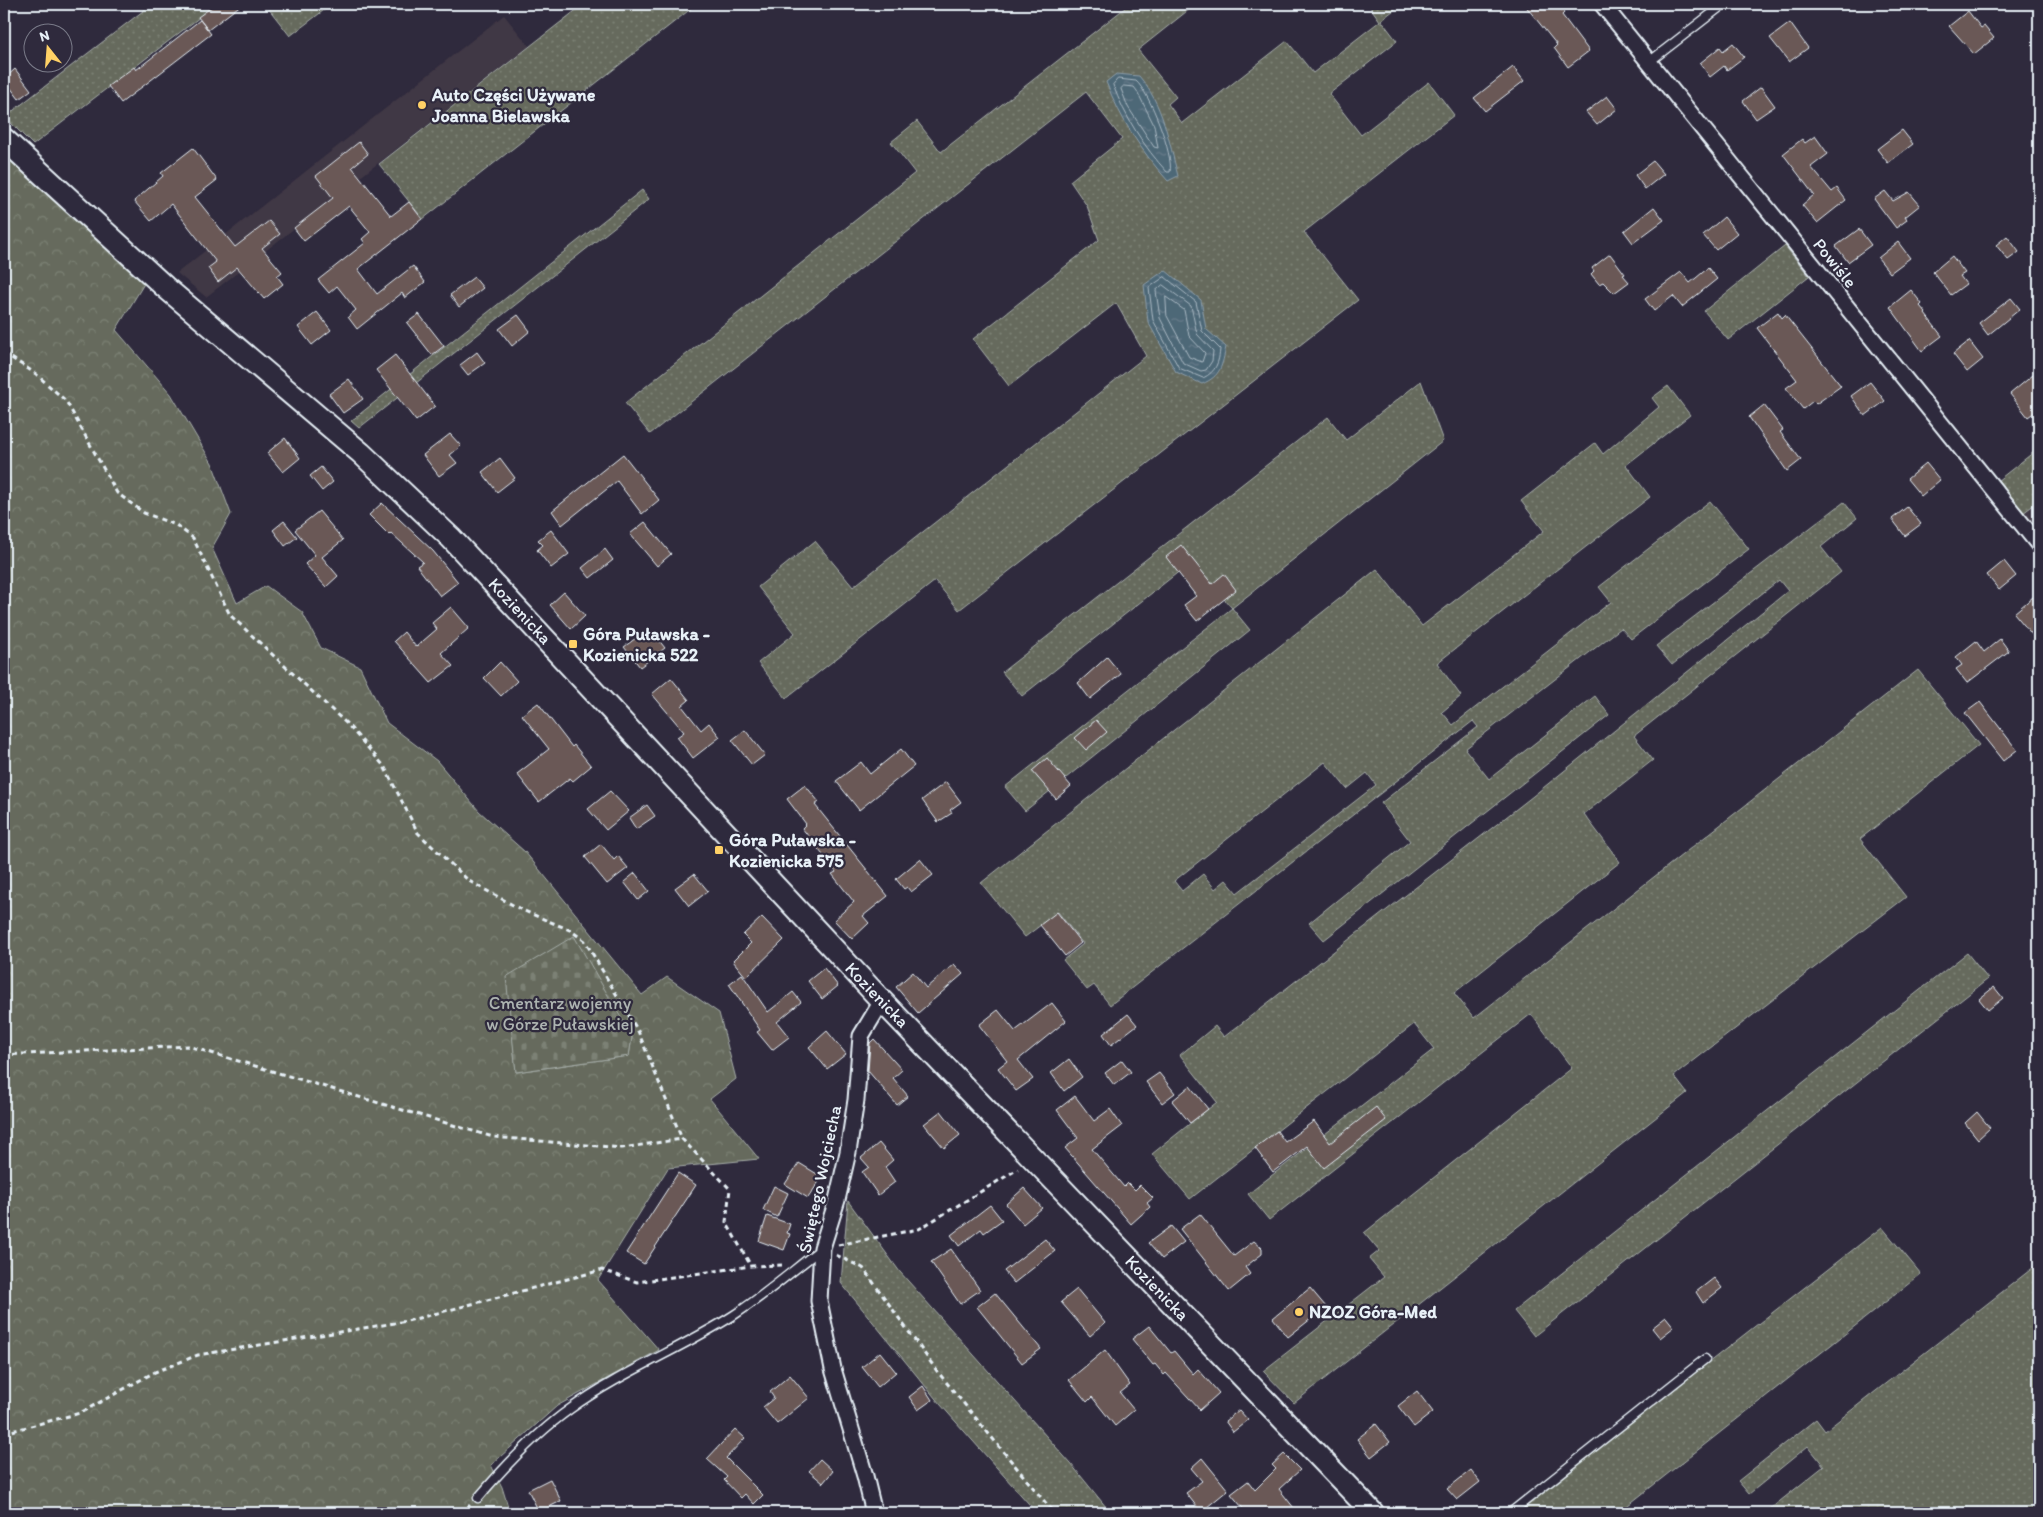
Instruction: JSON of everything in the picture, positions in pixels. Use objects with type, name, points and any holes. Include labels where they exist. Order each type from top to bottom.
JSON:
[{"type":"main road","name":"Kozienicka","points":[[4,139],[158,281],[385,474],[451,538],[882,1001],[1373,1513]]},
{"type":"street","name":"Powiśle","points":[[1602,4],[2039,545]]},
{"type":"street","name":"Świętego Wojciecha","points":[[874,1513],[833,1369],[819,1301],[822,1248],[837,1200],[848,1152],[856,1100],[861,1036],[882,1001]]},
{"type":"lane","points":[[1649,62],[1724,4]]},
{"type":"lane","points":[[478,1498],[511,1460],[569,1409],[624,1375],[697,1338],[772,1289],[822,1248]]},
{"type":"lane","points":[[1510,1513],[1705,1359]]},
{"type":"path","points":[[4,353],[36,374],[66,401],[117,493],[144,514],[176,525],[193,538],[230,615],[347,724],[384,766],[418,833],[469,881],[522,910],[570,930],[585,941],[638,1031],[682,1139],[730,1189],[726,1222],[751,1266]]},
{"type":"path","points":[[4,1055],[188,1046],[493,1136],[622,1148],[682,1139]]},
{"type":"path","points":[[822,1248],[919,1229],[1034,1159]]},
{"type":"path","points":[[822,1248],[862,1268],[938,1371],[1054,1513]]},
{"type":"path","points":[[4,1433],[80,1413],[155,1372],[198,1355],[407,1321],[602,1270],[637,1282],[751,1266],[800,1265]]},
{"type":"shaded area","name":"Auto Części Używane Joanna Bielawska","points":[[504,15],[529,46],[206,297],[177,273]]},
{"type":"shaded area","points":[[2039,501],[2039,533],[2023,513]]},
{"type":"green space","points":[[152,4],[217,4],[33,145],[5,117],[64,72],[72,72],[72,65]]},
{"type":"green space","points":[[265,4],[332,4],[290,36]]},
{"type":"green space","points":[[584,4],[697,4],[423,219],[379,164]]},
{"type":"green space","points":[[1130,4],[1196,4],[1138,50],[1176,97],[1168,104],[1182,123],[1287,41],[1313,73],[1380,21],[1368,4],[1402,4],[1381,20],[1397,41],[1329,94],[1361,135],[1429,82],[1454,115],[1304,232],[1358,300],[959,610],[935,581],[786,698],[758,663],[795,633],[758,587],[815,541],[853,587],[1146,356],[1116,303],[1009,386],[973,339],[1099,240],[1087,206],[1070,181],[1122,139],[1086,92],[650,434],[625,403],[915,173],[891,142],[917,121],[941,152]]},
{"type":"green space","points":[[4,152],[145,282],[116,330],[171,394],[212,463],[231,514],[212,548],[237,603],[266,586],[302,612],[321,648],[360,667],[387,723],[437,761],[479,811],[525,852],[642,995],[667,977],[719,1013],[736,1079],[710,1099],[759,1159],[668,1168],[598,1280],[659,1350],[557,1406],[491,1465],[502,1487],[510,1513],[4,1513]],"holes":[[[507,977],[632,1037],[629,1056],[516,1072]]]},
{"type":"green space","points":[[642,190],[649,199],[618,224],[359,428],[351,421]]},
{"type":"green space","points":[[1785,246],[1809,276],[1728,340],[1704,311]]},
{"type":"green space","points":[[1421,381],[1443,441],[1232,608],[1191,562],[1022,696],[1002,672],[1328,417],[1346,440]]},
{"type":"green space","points":[[1668,386],[1690,415],[1626,465],[1650,497],[1437,663],[1461,696],[1442,712],[1453,725],[1611,602],[1599,587],[1710,501],[1749,549],[1631,639],[1621,628],[1465,749],[1489,779],[1595,696],[1609,715],[1324,940],[1309,923],[1410,841],[1381,803],[1478,727],[1473,721],[1110,1005],[1094,985],[1087,990],[1063,960],[1083,944],[1058,912],[1025,937],[981,883],[1377,569],[1422,626],[1544,531],[1521,501],[1595,443],[1603,454],[1659,407],[1652,398]],"holes":[[[1325,762],[1347,789],[1367,773],[1376,785],[1237,893],[1226,880],[1215,889],[1203,874],[1182,891],[1174,881]]]},
{"type":"green space","points":[[2039,448],[2039,501],[2023,513],[1997,481]]},
{"type":"green space","points":[[1844,502],[1857,518],[1821,547],[1841,572],[1634,736],[1653,760],[1584,814],[1620,862],[1454,993],[1474,1018],[1918,670],[1979,745],[1860,839],[1906,897],[1674,1076],[1687,1093],[1294,1403],[1263,1371],[1384,1277],[1369,1259],[1379,1251],[1364,1233],[1572,1068],[1531,1014],[1269,1220],[1248,1194],[1434,1049],[1414,1024],[1190,1199],[1152,1154],[1217,1102],[1180,1055],[1215,1026],[1224,1037],[1533,796],[1788,591],[1779,580],[1672,665],[1656,646]]},
{"type":"green space","points":[[1232,608],[1250,630],[1025,811],[1005,787]]},
{"type":"green space","name":"Cmentarz wojenny w Górze Puławskiej","points":[[574,936],[632,1037],[629,1056],[516,1072],[506,977]]},
{"type":"green space","points":[[1967,953],[1988,979],[1534,1336],[1514,1311]]},
{"type":"green space","points":[[848,1201],[900,1272],[1071,1464],[1111,1513],[1037,1513],[940,1404],[841,1283]]},
{"type":"green space","points":[[1882,1227],[1921,1274],[1618,1513],[1516,1513]]},
{"type":"green space","points":[[2039,1263],[2039,1503],[2027,1513],[1765,1513],[1824,1466],[1808,1446],[1749,1494],[1738,1481],[1816,1419],[1825,1431]]},
{"type":"water","points":[[1116,74],[1139,76],[1147,87],[1160,111],[1178,176],[1168,181],[1132,134],[1106,82]]},
{"type":"water","points":[[1165,270],[1201,300],[1206,329],[1226,347],[1220,370],[1213,378],[1202,384],[1176,372],[1148,322],[1144,285]]},
{"type":"building","points":[[216,4],[242,4],[208,30],[198,17]]},
{"type":"building","points":[[1524,4],[1557,4],[1564,13],[1562,15],[1589,51],[1568,67],[1554,48],[1557,45]]},
{"type":"building","points":[[1968,11],[1981,28],[1984,26],[1994,38],[1974,54],[1949,26]]},
{"type":"building","points":[[200,20],[211,34],[121,103],[108,86],[134,67],[136,70]]},
{"type":"building","points":[[1790,23],[1808,48],[1789,62],[1770,38]]},
{"type":"building","points":[[1733,43],[1744,57],[1727,70],[1724,66],[1710,77],[1700,63],[1720,47],[1723,51]]},
{"type":"building","points":[[1513,67],[1524,81],[1485,111],[1474,98]]},
{"type":"building","points":[[15,69],[31,90],[19,99],[4,79]]},
{"type":"building","points":[[1761,87],[1775,106],[1756,119],[1743,101]]},
{"type":"building","points":[[1607,96],[1617,109],[1597,125],[1586,112]]},
{"type":"building","points":[[1902,130],[1913,144],[1888,163],[1877,149]]},
{"type":"building","points":[[1815,136],[1828,154],[1811,167],[1832,192],[1837,188],[1846,200],[1817,223],[1802,205],[1814,195],[1783,154],[1802,139],[1805,143]]},
{"type":"building","points":[[359,142],[368,154],[352,167],[391,216],[409,202],[422,219],[358,269],[377,294],[413,266],[425,282],[405,298],[402,293],[357,329],[348,317],[356,310],[337,286],[329,293],[318,280],[365,243],[362,239],[370,232],[349,206],[304,241],[294,228],[333,198],[316,176]]},
{"type":"building","points":[[193,148],[217,180],[195,197],[235,247],[269,221],[280,234],[262,248],[282,272],[277,276],[283,284],[264,299],[237,267],[218,282],[208,268],[216,262],[171,204],[151,221],[134,201],[163,176],[161,173]]},
{"type":"building","points":[[1653,161],[1664,174],[1645,189],[1635,175]]},
{"type":"building","points":[[1885,191],[1893,201],[1909,192],[1920,205],[1905,217],[1907,220],[1896,228],[1874,199]]},
{"type":"building","points":[[1654,207],[1664,220],[1633,243],[1624,231]]},
{"type":"building","points":[[1724,217],[1737,233],[1716,250],[1703,235]]},
{"type":"building","points":[[1859,229],[1871,245],[1848,262],[1836,246]]},
{"type":"building","points":[[2007,236],[2019,252],[2008,260],[1996,245]]},
{"type":"building","points":[[1898,242],[1910,258],[1890,273],[1878,258]]},
{"type":"building","points":[[1610,254],[1629,282],[1614,293],[1603,282],[1599,284],[1591,274],[1594,271],[1592,268]]},
{"type":"building","points":[[1952,256],[1965,273],[1960,276],[1966,284],[1951,295],[1933,272]]},
{"type":"building","points":[[1708,268],[1717,279],[1682,307],[1673,296],[1654,311],[1645,299],[1681,272],[1690,283]]},
{"type":"building","points":[[474,277],[483,288],[459,307],[450,295]]},
{"type":"building","points":[[1911,290],[1922,304],[1920,306],[1925,314],[1942,336],[1922,351],[1890,307]]},
{"type":"building","points":[[2011,298],[2020,309],[1988,335],[1979,323]]},
{"type":"building","points":[[317,312],[331,330],[312,345],[298,327]]},
{"type":"building","points":[[1778,312],[1782,318],[1785,315],[1841,386],[1816,404],[1813,401],[1803,409],[1786,388],[1797,380],[1757,328]]},
{"type":"building","points":[[419,314],[444,346],[432,355],[407,323]]},
{"type":"building","points":[[518,315],[530,331],[512,346],[499,329]]},
{"type":"building","points":[[1969,341],[1983,359],[1967,372],[1953,354]]},
{"type":"building","points":[[477,352],[485,363],[468,375],[460,365]]},
{"type":"building","points":[[395,355],[435,406],[416,421],[376,370]]},
{"type":"building","points":[[2033,375],[2039,383],[2039,409],[2028,417],[2010,394]]},
{"type":"building","points":[[349,379],[363,399],[343,413],[329,394]]},
{"type":"building","points":[[1870,382],[1885,401],[1865,416],[1851,396]]},
{"type":"building","points":[[1764,405],[1783,430],[1780,432],[1801,460],[1787,471],[1749,417]]},
{"type":"building","points":[[450,434],[461,446],[450,455],[457,463],[439,476],[423,455]]},
{"type":"building","points":[[285,438],[300,458],[283,472],[267,453]]},
{"type":"building","points":[[623,454],[659,500],[642,514],[617,481],[562,525],[552,511]]},
{"type":"building","points":[[500,458],[515,478],[497,492],[482,472]]},
{"type":"building","points":[[1926,463],[1940,480],[1921,496],[1907,479]]},
{"type":"building","points":[[321,467],[333,482],[322,491],[310,476]]},
{"type":"building","points":[[382,503],[433,551],[458,582],[440,596],[417,566],[423,562],[391,533],[389,535],[369,515]]},
{"type":"building","points":[[1907,507],[1921,524],[1905,536],[1892,519]]},
{"type":"building","points":[[319,511],[343,540],[322,557],[338,576],[326,587],[305,564],[315,555],[295,530]]},
{"type":"building","points":[[284,521],[297,537],[285,546],[273,530]]},
{"type":"building","points":[[645,522],[671,554],[657,566],[630,534]]},
{"type":"building","points":[[551,530],[569,554],[551,568],[537,550],[543,545],[538,540]]},
{"type":"building","points":[[1181,545],[1212,584],[1224,574],[1236,590],[1197,621],[1184,605],[1196,596],[1166,557]]},
{"type":"building","points":[[605,549],[613,560],[590,578],[582,568]]},
{"type":"building","points":[[2004,561],[2016,576],[1999,590],[1987,575]]},
{"type":"building","points":[[564,592],[585,616],[571,629],[550,605]]},
{"type":"building","points":[[2033,597],[2039,604],[2039,643],[2014,613]]},
{"type":"building","points":[[451,607],[469,628],[441,653],[453,666],[431,683],[394,641],[404,632],[416,647],[437,629],[432,623]]},
{"type":"building","points":[[644,632],[649,639],[654,634],[665,648],[640,667],[624,647]]},
{"type":"building","points":[[2000,639],[2009,651],[1967,683],[1956,669],[1962,665],[1956,657],[1976,641],[1984,652]]},
{"type":"building","points":[[1107,657],[1121,674],[1090,699],[1078,683]]},
{"type":"building","points":[[500,662],[517,681],[501,696],[484,678]]},
{"type":"building","points":[[671,678],[689,700],[682,706],[701,730],[709,723],[720,737],[693,758],[677,737],[684,732],[652,694]]},
{"type":"building","points":[[1980,702],[2017,750],[2003,761],[1965,713]]},
{"type":"building","points":[[538,703],[572,747],[574,745],[591,766],[573,781],[570,778],[539,802],[517,774],[549,749],[522,715]]},
{"type":"building","points":[[1096,720],[1107,732],[1086,750],[1075,738]]},
{"type":"building","points":[[745,730],[765,755],[752,765],[732,740]]},
{"type":"building","points":[[901,749],[914,766],[859,810],[836,781],[861,762],[870,774]]},
{"type":"building","points":[[1047,758],[1071,786],[1056,799],[1032,771]]},
{"type":"building","points":[[946,782],[961,802],[950,810],[952,813],[938,822],[922,800]]},
{"type":"building","points":[[805,785],[819,802],[815,805],[888,896],[863,916],[869,923],[852,939],[834,920],[854,902],[832,874],[836,872],[802,828],[806,824],[787,799]]},
{"type":"building","points":[[610,791],[629,811],[606,830],[588,809]]},
{"type":"building","points":[[647,805],[655,816],[636,829],[629,818]]},
{"type":"building","points":[[601,844],[614,860],[618,856],[628,868],[607,884],[585,857]]},
{"type":"building","points":[[920,859],[933,875],[911,892],[907,887],[904,889],[896,879]]},
{"type":"building","points":[[635,873],[649,891],[638,900],[624,882]]},
{"type":"building","points":[[694,874],[708,891],[689,906],[675,888]]},
{"type":"building","points":[[1057,912],[1081,943],[1065,956],[1040,925]]},
{"type":"building","points":[[762,917],[784,940],[746,977],[733,961],[751,943],[743,935]]},
{"type":"building","points":[[954,964],[963,974],[918,1013],[896,987],[913,972],[926,988]]},
{"type":"building","points":[[824,968],[838,986],[822,999],[808,981]]},
{"type":"building","points":[[742,974],[768,1012],[793,992],[801,1002],[777,1022],[789,1037],[772,1050],[757,1032],[760,1030],[729,984]]},
{"type":"building","points":[[1994,987],[2003,998],[1988,1010],[1979,999]]},
{"type":"building","points":[[1052,1003],[1066,1021],[1018,1060],[1033,1079],[1016,1091],[998,1068],[1007,1061],[979,1025],[998,1010],[1015,1031]]},
{"type":"building","points":[[1128,1014],[1137,1025],[1111,1045],[1103,1034]]},
{"type":"building","points":[[827,1031],[846,1054],[827,1069],[809,1047]]},
{"type":"building","points":[[874,1039],[902,1070],[893,1078],[908,1096],[897,1105],[868,1071],[870,1043]]},
{"type":"building","points":[[1069,1059],[1082,1077],[1064,1091],[1051,1073]]},
{"type":"building","points":[[1122,1060],[1131,1072],[1114,1085],[1105,1073]]},
{"type":"building","points":[[1159,1073],[1175,1093],[1162,1103],[1146,1082]]},
{"type":"building","points":[[1190,1086],[1208,1109],[1190,1123],[1172,1101]]},
{"type":"building","points":[[1075,1096],[1094,1121],[1110,1109],[1122,1126],[1092,1149],[1124,1187],[1128,1183],[1135,1190],[1140,1185],[1153,1198],[1147,1203],[1150,1207],[1131,1224],[1065,1148],[1078,1138],[1057,1110]]},
{"type":"building","points":[[1376,1107],[1386,1120],[1324,1168],[1307,1146],[1273,1172],[1255,1148],[1277,1131],[1285,1142],[1314,1121],[1330,1143]]},
{"type":"building","points":[[941,1111],[960,1135],[944,1148],[924,1124]]},
{"type":"building","points":[[1977,1112],[1990,1128],[1978,1139],[1965,1123]]},
{"type":"building","points":[[879,1143],[893,1160],[885,1167],[895,1182],[878,1195],[862,1172],[869,1167],[861,1158]]},
{"type":"building","points":[[799,1163],[822,1177],[808,1198],[785,1184]]},
{"type":"building","points":[[678,1173],[696,1185],[644,1264],[626,1253]]},
{"type":"building","points":[[774,1186],[788,1193],[777,1217],[763,1210]]},
{"type":"building","points":[[1024,1188],[1042,1208],[1023,1224],[1006,1204]]},
{"type":"building","points":[[990,1205],[1002,1220],[984,1233],[981,1229],[959,1246],[951,1235]]},
{"type":"building","points":[[1200,1214],[1234,1256],[1254,1241],[1262,1248],[1262,1254],[1245,1267],[1250,1274],[1229,1291],[1180,1229]]},
{"type":"building","points":[[767,1216],[790,1224],[787,1233],[790,1234],[784,1250],[759,1241]]},
{"type":"building","points":[[1171,1226],[1184,1242],[1162,1259],[1148,1243]]},
{"type":"building","points":[[1045,1239],[1055,1251],[1014,1283],[1004,1271]]},
{"type":"building","points":[[951,1249],[980,1290],[960,1304],[931,1262]]},
{"type":"building","points":[[1714,1278],[1722,1288],[1703,1303],[1696,1292]]},
{"type":"building","name":"NZOZ Góra-Med","points":[[1310,1288],[1326,1307],[1288,1337],[1273,1318]]},
{"type":"building","points":[[1077,1289],[1105,1323],[1090,1336],[1061,1302]]},
{"type":"building","points":[[995,1293],[1041,1349],[1022,1363],[977,1307]]},
{"type":"building","points":[[1666,1317],[1674,1327],[1660,1338],[1652,1328]]},
{"type":"building","points":[[1149,1326],[1171,1353],[1174,1351],[1193,1374],[1198,1369],[1219,1393],[1200,1410],[1166,1373],[1164,1375],[1155,1364],[1153,1365],[1132,1339]]},
{"type":"building","points":[[1105,1350],[1130,1385],[1120,1393],[1134,1410],[1115,1426],[1092,1397],[1087,1402],[1069,1380]]},
{"type":"building","points":[[880,1352],[896,1372],[878,1387],[862,1367]]},
{"type":"building","points":[[790,1375],[809,1398],[777,1424],[763,1407],[774,1398],[770,1392]]},
{"type":"building","points":[[923,1386],[932,1400],[918,1410],[909,1397]]},
{"type":"building","points":[[1417,1391],[1433,1412],[1414,1427],[1398,1406]]},
{"type":"building","points":[[1239,1410],[1248,1420],[1233,1432],[1225,1421]]},
{"type":"building","points":[[1376,1424],[1390,1442],[1371,1457],[1357,1439]]},
{"type":"building","points":[[735,1429],[745,1438],[726,1458],[763,1495],[754,1504],[745,1494],[741,1498],[724,1480],[727,1477],[707,1459]]},
{"type":"building","points":[[1284,1454],[1300,1470],[1279,1489],[1298,1513],[1247,1513],[1231,1494],[1248,1481],[1255,1490],[1276,1469],[1272,1465]]},
{"type":"building","points":[[1202,1458],[1228,1490],[1201,1512],[1186,1493],[1202,1481],[1191,1468]]},
{"type":"building","points":[[820,1459],[833,1471],[823,1483],[809,1471]]},
{"type":"building","points":[[1471,1470],[1480,1482],[1457,1500],[1447,1489]]},
{"type":"building","points":[[550,1479],[561,1501],[539,1512],[528,1490]]},
{"type":"place","name":"Auto Części Używane Joanna Bielawska","points":[[422,105]]},
{"type":"place","name":"Góra Puławska - Kozienicka 522","points":[[573,644]]},
{"type":"place","name":"Góra Puławska - Kozienicka 575","points":[[719,850]]},
{"type":"place","name":"NZOZ Góra-Med","points":[[1299,1312]]}]
